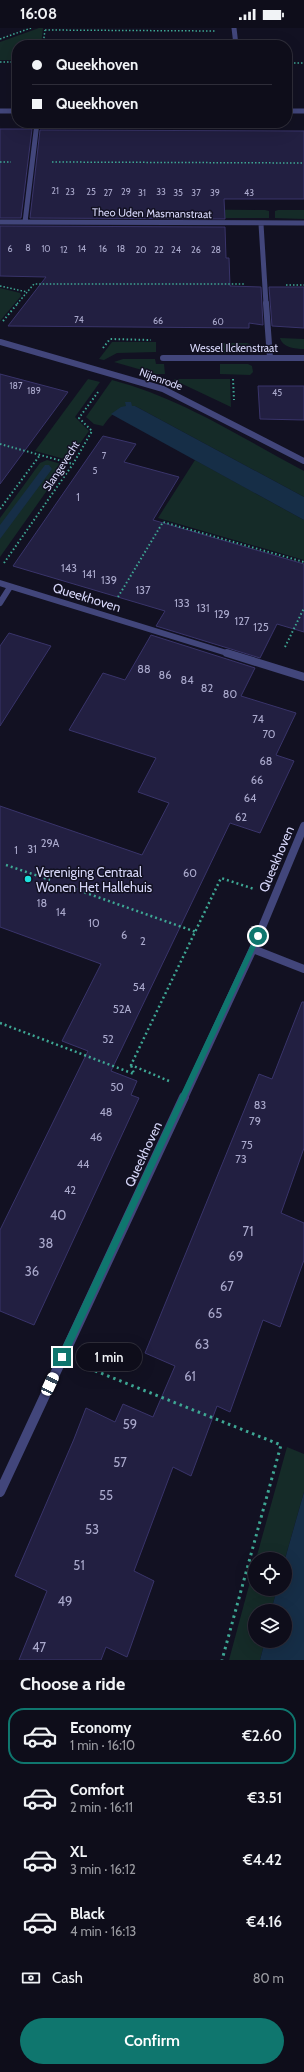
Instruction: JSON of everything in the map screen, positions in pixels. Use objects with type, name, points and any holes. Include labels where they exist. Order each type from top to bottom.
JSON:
[{"type":"street","points":[[234,29],[235,40]]},
{"type":"street","points":[[0,111],[12,111]]},
{"type":"street","points":[[292,111],[304,111]]},
{"type":"street","points":[[25,222],[36,128]]},
{"type":"street","name":"Theo Uden Masmanstraat","points":[[0,222],[304,223]]},
{"type":"street","points":[[261,224],[270,358]]},
{"type":"street","name":"Nijenrode","points":[[0,342],[163,389],[304,461]]},
{"type":"street","name":"Wessel Ilckenstraat","points":[[163,358],[304,358]]},
{"type":"street","name":"Queekhoven","points":[[0,583],[304,676]]},
{"type":"street","points":[[0,603],[10,587]]},
{"type":"street","name":"Queekhoven","points":[[0,1492],[253,949],[304,826]]},
{"type":"street","points":[[253,949],[304,969]]},
{"type":"path","points":[[0,39],[31,28]]},
{"type":"path","points":[[44,40],[45,29],[234,29]]},
{"type":"path","points":[[0,62],[12,62]]},
{"type":"path","points":[[292,62],[304,63]]},
{"type":"path","points":[[0,162],[304,163]]},
{"type":"path","points":[[0,324],[34,284],[304,285]]},
{"type":"path","points":[[0,286],[27,292]]},
{"type":"path","name":"Slangevecht","points":[[0,569],[73,464],[92,431],[79,418],[111,373]]},
{"type":"path","points":[[0,444],[73,464]]},
{"type":"path","name":"Slangevecht","points":[[0,509],[40,454]]},
{"type":"path","points":[[106,616],[163,522],[304,562]]},
{"type":"path","points":[[275,668],[304,608]]},
{"type":"path","points":[[6,865],[50,880]]},
{"type":"path","points":[[0,1023],[134,1074],[131,1064],[221,878],[274,896]]},
{"type":"path","points":[[75,889],[196,932]]},
{"type":"path","points":[[131,1064],[188,1089]]},
{"type":"path","points":[[62,1357],[281,1445],[222,1660]]},
{"type":"green space","points":[[39,28],[43,28],[42,40],[12,40],[12,60],[0,60],[0,42]]},
{"type":"green space","points":[[152,209],[265,210],[269,211],[269,218],[148,218]]},
{"type":"green space","points":[[304,210],[304,219],[275,218],[275,211]]},
{"type":"green space","points":[[0,288],[20,293],[21,296],[0,321]]},
{"type":"green space","points":[[280,338],[304,339],[304,349],[293,348],[283,344]]},
{"type":"green space","points":[[112,342],[156,342],[156,352],[117,353],[104,360],[99,359]]},
{"type":"green space","points":[[220,343],[247,343],[252,345],[252,352],[220,353]]},
{"type":"green space","points":[[123,359],[155,359],[156,364],[164,364],[165,374],[156,374],[114,362]]},
{"type":"green space","points":[[220,364],[248,364],[252,366],[253,372],[250,375],[220,374]]},
{"type":"green space","points":[[88,379],[100,382],[75,417],[89,431],[68,460],[35,451]]},
{"type":"green space","points":[[230,379],[231,407],[174,380]]},
{"type":"green space","points":[[112,380],[138,388],[187,408],[304,471],[304,497],[135,406],[120,409],[103,426],[94,424],[86,417]]},
{"type":"green space","points":[[47,460],[65,465],[0,557],[0,518],[40,463]]},
{"type":"green space","points":[[195,460],[304,520],[304,560],[158,518]]},
{"type":"green space","points":[[287,1447],[304,1454],[304,1492],[287,1552],[258,1552]]},
{"type":"green space","points":[[248,1589],[248,1596],[275,1596],[273,1604],[248,1604],[248,1648],[263,1648],[260,1660],[229,1660]]},
{"type":"water","points":[[125,402],[131,402],[132,406],[135,406],[304,497],[304,520],[111,414],[121,407],[126,406]]},
{"type":"water","points":[[45,465],[49,465],[52,469],[0,539],[0,525]]},
{"type":"water","points":[[304,1492],[304,1660],[260,1660],[263,1648],[292,1648],[292,1604],[273,1604],[275,1596],[292,1596],[292,1552],[287,1552]]},
{"type":"building","points":[[0,129],[32,129],[21,218],[0,218]]},
{"type":"building","points":[[40,130],[304,131],[304,199],[224,199],[225,219],[30,218]]},
{"type":"building","points":[[0,226],[225,227],[226,258],[229,258],[230,286],[261,287],[263,325],[249,323],[249,328],[8,326],[46,277],[0,276]]},
{"type":"building","points":[[269,287],[304,287],[304,328],[272,326]]},
{"type":"building","points":[[0,374],[68,392],[0,484]]},
{"type":"building","points":[[258,386],[304,386],[304,420],[260,419]]},
{"type":"building","points":[[103,436],[136,444],[124,462],[179,477],[153,520],[304,564],[304,632],[277,624],[260,658],[156,626],[165,611],[13,566]]},
{"type":"building","points":[[9,633],[51,646],[0,726],[0,646]]},
{"type":"building","points":[[151,635],[255,668],[241,696],[296,713],[276,755],[294,761],[260,833],[230,823],[111,1071],[137,1081],[131,1095],[139,1098],[34,1325],[0,1311],[0,1230],[88,1051],[62,1041],[101,964],[0,927],[0,806],[142,855],[169,803],[138,792],[156,758],[69,730],[103,673],[125,680]]},
{"type":"building","points":[[302,1002],[304,1002],[304,1148],[281,1213],[304,1223],[304,1260],[280,1327],[263,1320],[230,1412],[217,1406],[191,1476],[173,1467],[134,1571],[154,1581],[127,1657],[106,1647],[101,1660],[19,1660],[47,1591],[15,1576],[86,1408],[115,1422],[123,1404],[153,1417],[175,1366],[145,1353],[259,1074],[272,1079]]},
{"type":"place","name":"Vereniging Centraal Wonen Het Hallehuis","points":[[28,879]]},
{"type":"route","points":[[62,1357],[258,936]]}]
